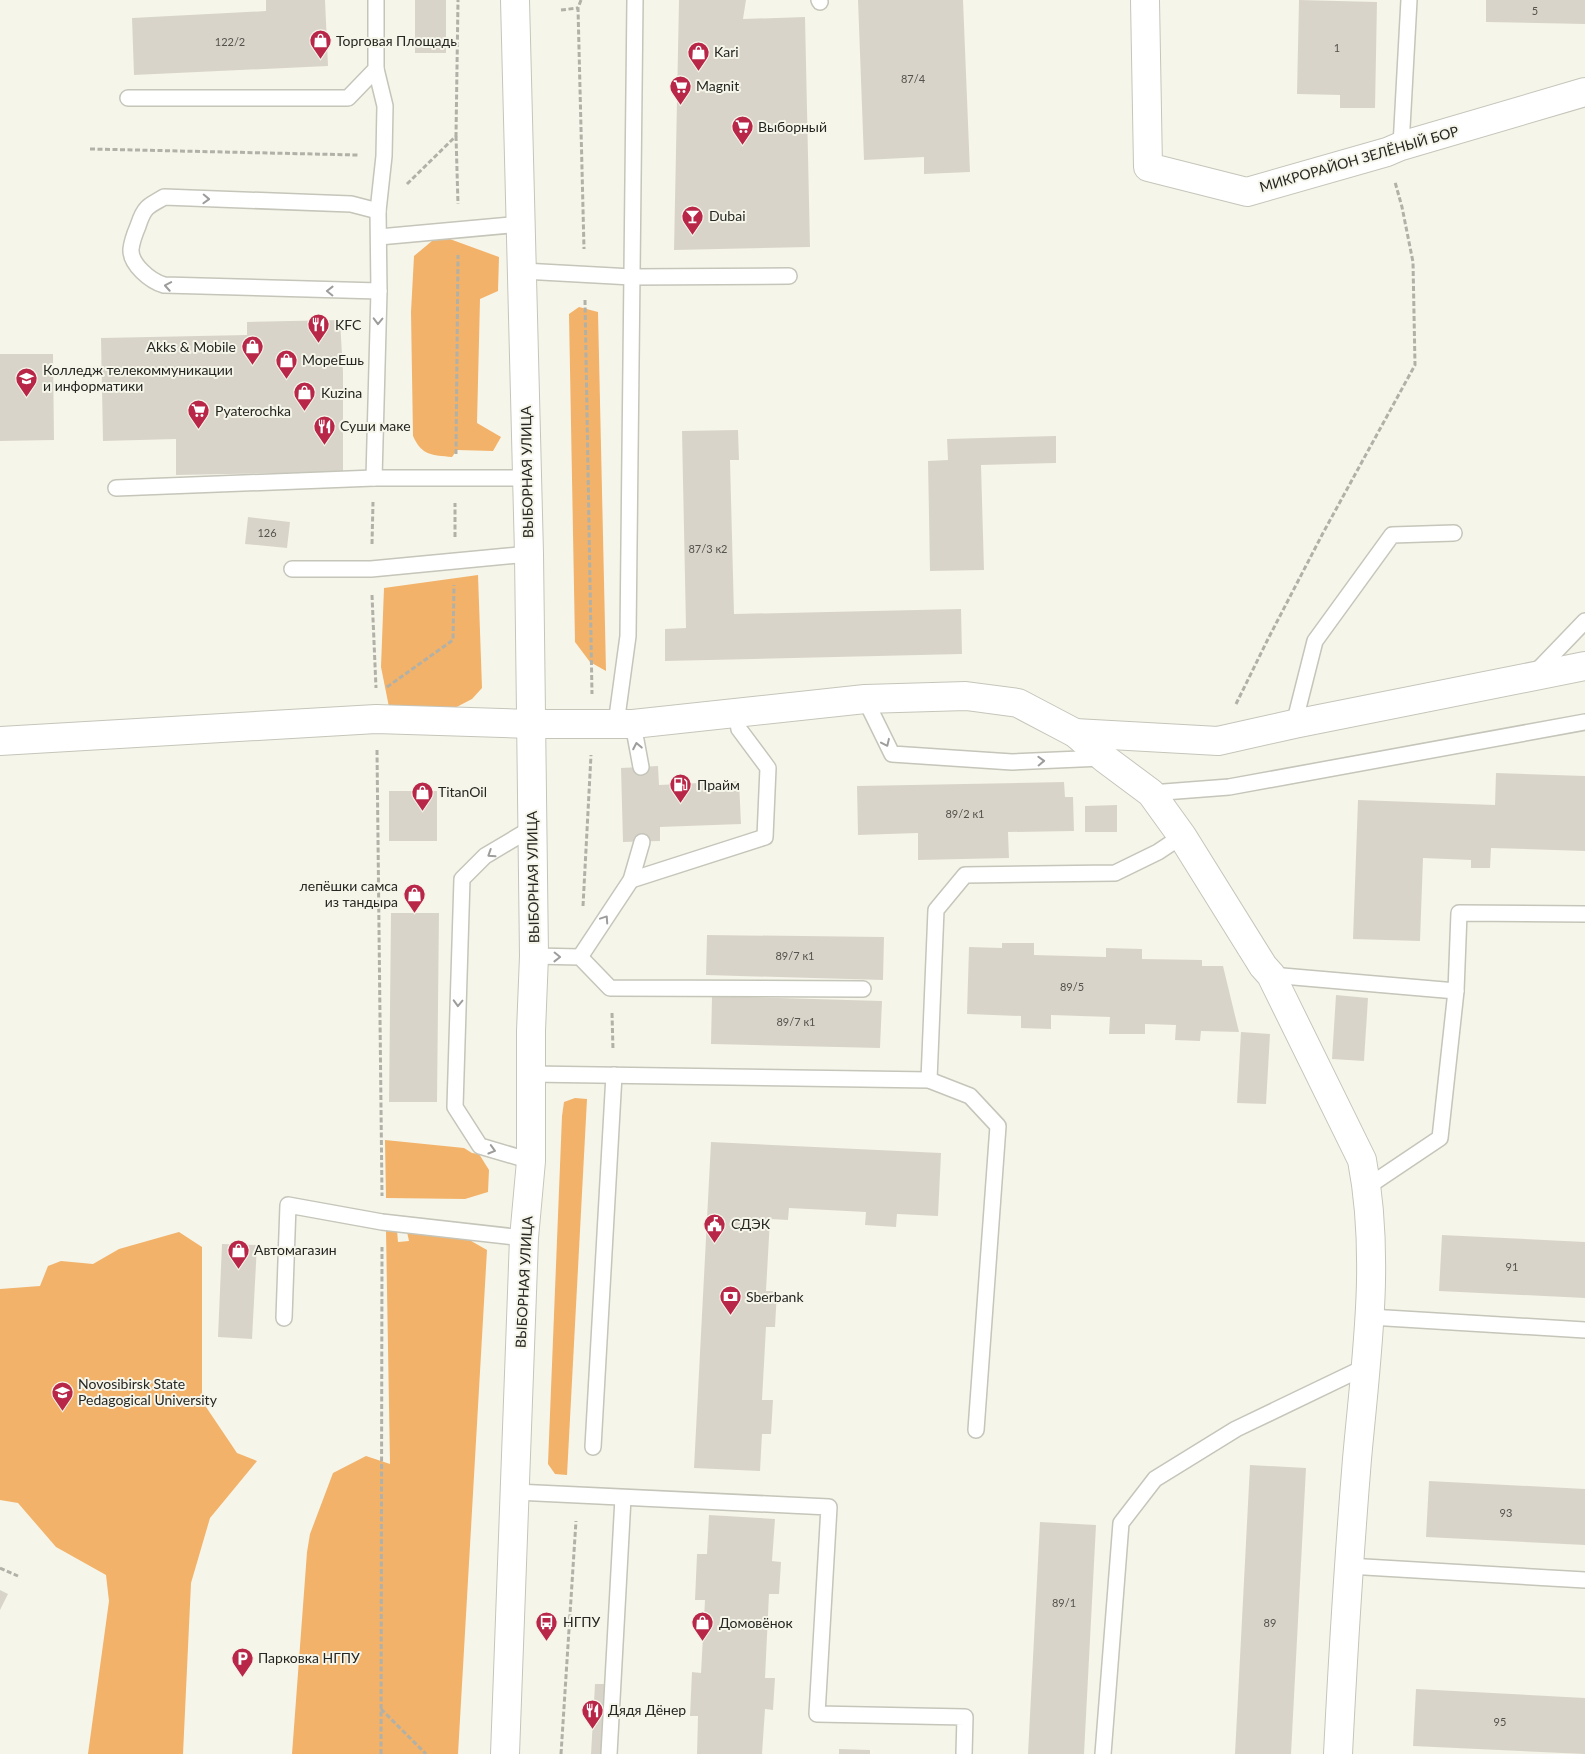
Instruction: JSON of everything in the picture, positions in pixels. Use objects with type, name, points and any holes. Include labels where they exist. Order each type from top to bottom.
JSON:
[{"type":"street","name":"ВЫБОРНАЯ УЛИЦА","points":[[505,1754],[524,1238],[531,1161],[534,956],[529,554],[515,0]]},
{"type":"street","name":"МИКРОРАЙОН ЗЕЛЁНЫЙ БОР","points":[[1145,0],[1148,168],[1247,192],[1585,92]]},
{"type":"street","points":[[1075,733],[1218,741],[1585,666]]},
{"type":"street","points":[[0,741],[376,707],[530,724],[614,724],[865,699],[966,696],[1018,703],[1075,733],[1151,794],[1182,836],[1263,966],[1271,975],[1362,1160],[1371,1227],[1370,1317],[1348,1566],[1338,1754]]},
{"type":"lane","points":[[374,478],[379,291],[378,211],[384,156],[385,106],[376,70],[376,0]]},
{"type":"lane","points":[[635,0],[628,636],[614,724],[641,767]]},
{"type":"lane","points":[[1394,149],[1409,0]]},
{"type":"lane","points":[[128,98],[348,98],[376,70]]},
{"type":"lane","points":[[378,211],[351,204],[164,197],[147,208],[134,236],[131,251],[145,275],[164,286],[379,291]]},
{"type":"lane","points":[[379,237],[522,224]]},
{"type":"lane","points":[[523,271],[632,277],[789,276]]},
{"type":"lane","points":[[116,488],[374,478],[527,478]]},
{"type":"lane","points":[[1294,724],[1315,641],[1392,535],[1454,533]]},
{"type":"lane","points":[[292,569],[371,569],[529,554]]},
{"type":"lane","points":[[1532,677],[1585,621]]},
{"type":"lane","points":[[865,699],[892,754],[1012,762],[1104,758]]},
{"type":"lane","points":[[631,880],[765,836],[768,768],[739,729],[736,713]]},
{"type":"lane","points":[[1151,794],[1229,787],[1585,722]]},
{"type":"lane","points":[[531,1161],[480,1146],[455,1107],[462,879],[485,856],[532,828]]},
{"type":"lane","points":[[929,1080],[936,910],[965,876],[1115,873],[1158,852],[1182,836]]},
{"type":"lane","points":[[580,957],[631,880],[642,842]]},
{"type":"lane","points":[[1367,1187],[1440,1138],[1456,991],[1459,913],[1585,914]]},
{"type":"lane","points":[[534,956],[580,957],[610,988],[863,989]]},
{"type":"lane","points":[[1271,975],[1456,991]]},
{"type":"lane","points":[[531,1074],[929,1080],[970,1096],[998,1126],[976,1430]]},
{"type":"lane","points":[[593,1447],[614,1075]]},
{"type":"lane","points":[[284,1318],[288,1205],[382,1222],[524,1238]]},
{"type":"lane","points":[[1370,1317],[1585,1330]]},
{"type":"lane","points":[[1102,1754],[1122,1523],[1155,1479],[1236,1429],[1365,1367]]},
{"type":"lane","points":[[516,1492],[829,1508],[816,1714],[965,1717],[964,1754]]},
{"type":"lane","points":[[609,1754],[623,1498]]},
{"type":"lane","points":[[1348,1566],[1585,1580]]},
{"type":"path","points":[[376,707],[454,640],[458,0]]},
{"type":"path","points":[[581,0],[578,8],[584,274],[614,724],[583,908]]},
{"type":"path","points":[[560,10],[578,8]]},
{"type":"path","points":[[378,211],[456,136]]},
{"type":"path","points":[[90,149],[384,156]]},
{"type":"path","points":[[1218,741],[1268,639],[1415,365],[1413,262],[1402,208],[1394,149]]},
{"type":"path","points":[[374,478],[371,569],[376,707],[382,1222],[381,1754]]},
{"type":"path","points":[[610,988],[614,1075]]},
{"type":"path","points":[[561,1754],[578,1495]]},
{"type":"path","points":[[0,1568],[18,1576]]},
{"type":"path","points":[[381,1709],[426,1754]]},
{"type":"shaded area","points":[[447,238],[499,257],[498,291],[480,299],[477,423],[501,437],[493,451],[457,450],[452,457],[433,455],[424,451],[416,443],[413,436],[411,312],[414,256],[432,241]]},
{"type":"shaded area","points":[[579,307],[598,312],[606,671],[590,662],[575,642],[569,314]]},
{"type":"shaded area","points":[[478,575],[482,688],[472,699],[447,712],[389,707],[381,667],[384,588]]},
{"type":"shaded area","points":[[575,1098],[587,1099],[567,1475],[555,1474],[548,1464],[562,1116],[564,1102]]},
{"type":"shaded area","points":[[385,1140],[464,1148],[472,1153],[479,1154],[489,1170],[488,1192],[465,1199],[386,1198]]},
{"type":"shaded area","points":[[397,1230],[398,1242],[409,1241],[407,1232],[457,1233],[487,1250],[458,1754],[292,1754],[307,1552],[310,1534],[333,1473],[366,1456],[390,1464],[386,1231]]},
{"type":"shaded area","points":[[179,1232],[202,1247],[202,1401],[237,1453],[257,1461],[210,1518],[191,1583],[183,1754],[88,1754],[109,1601],[106,1575],[56,1547],[18,1503],[0,1500],[0,1289],[40,1286],[48,1266],[61,1261],[93,1264],[119,1249]]},
{"type":"building","points":[[266,0],[325,0],[328,66],[134,75],[132,18],[266,11]]},
{"type":"building","points":[[415,0],[446,0],[446,53],[415,53]]},
{"type":"building","name":"Выборный","points":[[679,0],[746,0],[743,19],[805,17],[810,247],[674,250]]},
{"type":"building","points":[[858,0],[963,0],[970,172],[924,174],[924,157],[864,160]]},
{"type":"building","points":[[1299,0],[1377,2],[1375,108],[1340,108],[1340,95],[1297,94]]},
{"type":"building","points":[[1486,0],[1585,0],[1585,24],[1486,22]]},
{"type":"building","points":[[340,320],[343,372],[343,472],[176,475],[176,439],[103,441],[101,338],[247,335],[247,322]]},
{"type":"building","name":"Колледж телекоммуникации и информатики","points":[[0,354],[53,354],[54,440],[0,441]]},
{"type":"building","points":[[738,430],[739,460],[730,460],[734,614],[961,609],[962,654],[665,661],[665,629],[686,628],[682,431]]},
{"type":"building","points":[[1056,436],[1056,463],[981,465],[984,570],[930,571],[928,461],[948,460],[947,439]]},
{"type":"building","points":[[248,517],[290,522],[287,548],[245,544]]},
{"type":"building","name":"Прайм","points":[[658,766],[659,785],[739,781],[741,824],[660,827],[660,841],[623,842],[621,768]]},
{"type":"building","points":[[1496,773],[1585,776],[1585,851],[1491,848],[1490,868],[1471,868],[1471,860],[1423,858],[1420,941],[1353,939],[1358,800],[1495,805]]},
{"type":"building","points":[[1064,782],[1065,797],[1073,797],[1074,831],[1008,832],[1009,858],[918,860],[918,833],[858,835],[857,786]]},
{"type":"building","points":[[389,791],[437,791],[437,841],[389,841]]},
{"type":"building","points":[[1117,805],[1117,832],[1085,832],[1085,806]]},
{"type":"building","points":[[391,913],[439,913],[437,1102],[389,1102]]},
{"type":"building","points":[[707,935],[884,937],[883,980],[706,975]]},
{"type":"building","points":[[1002,943],[1034,943],[1034,955],[1106,957],[1106,948],[1142,949],[1142,959],[1202,960],[1202,966],[1223,966],[1239,1032],[1201,1031],[1200,1041],[1175,1040],[1176,1025],[1145,1024],[1145,1034],[1109,1034],[1110,1017],[1051,1015],[1051,1029],[1021,1028],[1021,1016],[967,1014],[969,947],[1002,948]]},
{"type":"building","points":[[1336,995],[1368,998],[1364,1061],[1332,1059]]},
{"type":"building","points":[[712,996],[882,1001],[880,1048],[711,1044]]},
{"type":"building","points":[[1241,1032],[1270,1034],[1266,1104],[1237,1103]]},
{"type":"building","points":[[711,1142],[941,1153],[938,1216],[897,1214],[896,1227],[865,1225],[866,1212],[789,1208],[788,1220],[770,1219],[766,1291],[777,1291],[775,1327],[766,1327],[762,1400],[773,1400],[771,1434],[762,1434],[760,1471],[694,1468]]},
{"type":"building","points":[[1442,1235],[1585,1242],[1585,1298],[1439,1291]]},
{"type":"building","name":"Автомагазин","points":[[222,1244],[257,1245],[252,1339],[218,1337]]},
{"type":"building","points":[[1250,1465],[1306,1468],[1291,1754],[1235,1754]]},
{"type":"building","points":[[1429,1481],[1585,1489],[1585,1545],[1426,1537]]},
{"type":"building","points":[[709,1515],[775,1519],[772,1561],[781,1562],[779,1594],[769,1594],[765,1678],[775,1678],[773,1710],[765,1709],[762,1754],[697,1754],[698,1716],[690,1716],[692,1672],[701,1673],[705,1600],[695,1600],[697,1554],[707,1554]]},
{"type":"building","points":[[1040,1522],[1096,1525],[1084,1754],[1028,1754]]},
{"type":"building","points":[[0,1590],[8,1594],[0,1610]]},
{"type":"building","points":[[595,1684],[605,1684],[602,1754],[591,1754]]},
{"type":"building","points":[[1416,1689],[1585,1698],[1585,1754],[1413,1746]]},
{"type":"building","points":[[839,1749],[870,1750],[870,1754],[839,1754]]},
{"type":"place","name":"Торговая Площадь","points":[[320,60]]},
{"type":"place","name":"Kari","points":[[698,71]]},
{"type":"place","name":"Magnit","points":[[680,105]]},
{"type":"place","name":"Выборный","points":[[742,146]]},
{"type":"place","name":"Dubai","points":[[693,235]]},
{"type":"place","name":"KFC","points":[[319,344]]},
{"type":"place","name":"Akks & Mobile","points":[[252,366]]},
{"type":"place","name":"МореЕшь","points":[[286,379]]},
{"type":"place","name":"Колледж телекоммуникации и информатики","points":[[27,397]]},
{"type":"place","name":"Kuzina","points":[[305,412]]},
{"type":"place","name":"Pyaterochka","points":[[199,430]]},
{"type":"place","name":"Суши маке","points":[[324,445]]},
{"type":"place","name":"Прайм","points":[[681,804]]},
{"type":"place","name":"TitanOil","points":[[422,811]]},
{"type":"place","name":"лепёшки самса из тандыра","points":[[414,913]]},
{"type":"place","name":"СДЭК","points":[[715,1243]]},
{"type":"place","name":"Автомагазин","points":[[238,1269]]},
{"type":"place","name":"Sberbank","points":[[730,1316]]},
{"type":"place","name":"Novosibirsk State Pedagogical University","points":[[62,1411]]},
{"type":"place","name":"НГПУ","points":[[547,1641]]},
{"type":"place","name":"Домовёнок","points":[[703,1642]]},
{"type":"place","name":"Парковка НГПУ","points":[[242,1677]]},
{"type":"place","name":"Дядя Дёнер","points":[[592,1729]]}]
